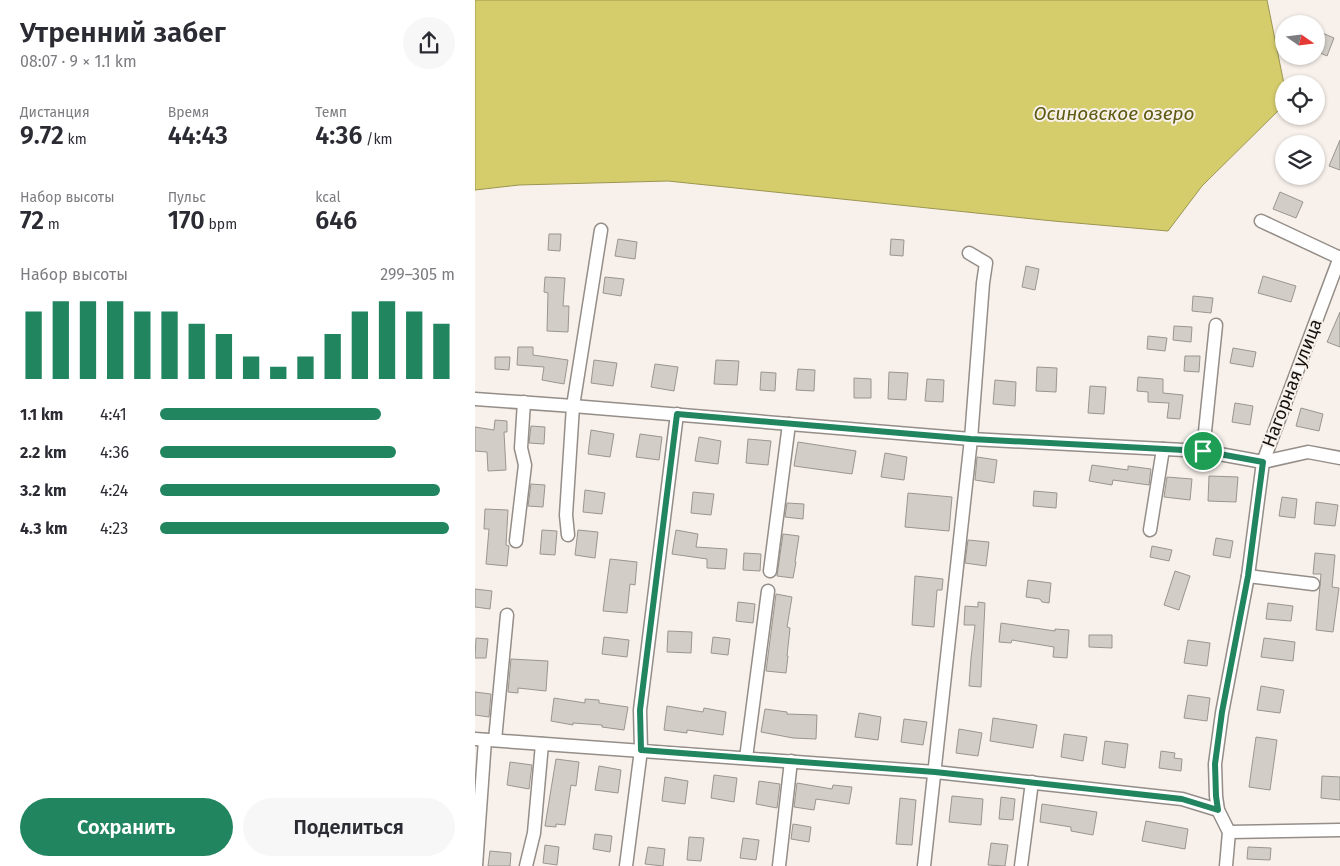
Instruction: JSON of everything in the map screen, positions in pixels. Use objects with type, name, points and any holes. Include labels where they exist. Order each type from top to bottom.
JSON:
[{"type":"street","points":[[1261,221],[1340,258]]},
{"type":"street","points":[[568,535],[566,514],[573,406],[601,230]]},
{"type":"street","points":[[924,866],[971,439],[986,263],[969,253]]},
{"type":"street","name":"Нагорная улица","points":[[1229,832],[1218,810],[1215,764],[1219,730],[1248,576],[1263,462],[1340,258]]},
{"type":"street","points":[[1203,451],[1216,325]]},
{"type":"street","points":[[475,399],[971,439],[1203,451],[1263,462],[1308,452],[1340,458]]},
{"type":"street","points":[[517,541],[525,465],[521,448],[524,402]]},
{"type":"street","points":[[626,866],[641,750],[640,710],[677,414]]},
{"type":"street","points":[[770,571],[789,424]]},
{"type":"street","points":[[1150,530],[1163,449]]},
{"type":"street","points":[[1248,576],[1313,584]]},
{"type":"street","points":[[746,758],[767,591]]},
{"type":"street","points":[[476,866],[485,740],[507,615]]},
{"type":"street","points":[[485,740],[935,772],[1182,799],[1218,810]]},
{"type":"street","points":[[526,866],[534,833],[542,744]]},
{"type":"street","points":[[779,866],[791,761]]},
{"type":"street","points":[[1021,866],[1032,782]]},
{"type":"street","points":[[1226,866],[1229,832],[1340,830]]},
{"type":"water","name":"Осиновское озеро","points":[[475,0],[1267,0],[1275,40],[1275,65],[1280,65],[1282,75],[1275,75],[1275,114],[1202,186],[1168,231],[668,181],[519,185],[475,190]]},
{"type":"building","points":[[1325,34],[1334,38],[1327,56],[1325,55]]},
{"type":"building","points":[[1340,140],[1340,170],[1329,166]]},
{"type":"building","points":[[1280,192],[1303,202],[1296,218],[1273,209]]},
{"type":"building","points":[[549,234],[561,234],[560,251],[548,250]]},
{"type":"building","points":[[618,239],[637,242],[635,259],[615,256]]},
{"type":"building","points":[[891,239],[904,240],[903,256],[890,255]]},
{"type":"building","points":[[1026,266],[1039,269],[1035,290],[1022,287]]},
{"type":"building","points":[[1263,276],[1296,286],[1291,302],[1258,293]]},
{"type":"building","points":[[545,277],[565,278],[563,306],[569,306],[568,332],[547,331],[548,293],[544,292]]},
{"type":"building","points":[[605,277],[624,279],[621,296],[603,293]]},
{"type":"building","points":[[1193,296],[1213,298],[1211,313],[1192,311]]},
{"type":"building","points":[[1340,312],[1340,347],[1327,342]]},
{"type":"building","points":[[1174,326],[1192,327],[1191,342],[1173,340]]},
{"type":"building","points":[[1148,336],[1167,338],[1165,351],[1147,349]]},
{"type":"building","points":[[518,347],[533,347],[533,355],[568,360],[564,384],[542,380],[544,367],[517,365]]},
{"type":"building","points":[[1233,348],[1256,352],[1253,367],[1230,363]]},
{"type":"building","points":[[1185,356],[1200,356],[1199,372],[1184,371]]},
{"type":"building","points":[[495,357],[510,357],[509,370],[495,369]]},
{"type":"building","points":[[594,360],[617,363],[613,386],[591,383]]},
{"type":"building","points":[[716,360],[739,361],[737,385],[714,384]]},
{"type":"building","points":[[655,364],[678,367],[674,391],[651,387]]},
{"type":"building","points":[[1037,367],[1057,368],[1056,392],[1036,391]]},
{"type":"building","points":[[798,369],[815,370],[814,391],[796,390]]},
{"type":"building","points":[[761,372],[776,373],[775,391],[760,390]]},
{"type":"building","points":[[889,372],[908,373],[906,400],[888,399]]},
{"type":"building","points":[[1138,377],[1163,379],[1163,393],[1183,395],[1180,419],[1167,418],[1169,403],[1148,402],[1148,392],[1137,391]]},
{"type":"building","points":[[854,378],[871,379],[871,398],[854,398]]},
{"type":"building","points":[[927,379],[944,380],[943,402],[925,401]]},
{"type":"building","points":[[995,380],[1016,382],[1015,406],[993,404]]},
{"type":"building","points":[[1090,386],[1106,387],[1104,414],[1088,413]]},
{"type":"building","points":[[1235,403],[1253,406],[1250,425],[1232,422]]},
{"type":"building","points":[[1301,408],[1323,414],[1319,431],[1296,426]]},
{"type":"building","points":[[495,420],[507,421],[507,432],[504,432],[506,470],[488,471],[487,452],[475,451],[475,427],[494,430]]},
{"type":"building","points":[[531,426],[545,427],[544,444],[529,443]]},
{"type":"building","points":[[591,430],[614,434],[610,457],[588,454]]},
{"type":"building","points":[[640,434],[662,437],[659,460],[636,457]]},
{"type":"building","points":[[699,437],[721,441],[718,464],[695,461]]},
{"type":"building","points":[[748,439],[771,441],[768,465],[746,463]]},
{"type":"building","points":[[798,442],[856,451],[852,474],[794,466]]},
{"type":"building","points":[[885,453],[907,457],[904,480],[881,477]]},
{"type":"building","points":[[977,457],[997,460],[994,483],[975,480]]},
{"type":"building","points":[[1092,465],[1128,470],[1128,466],[1151,469],[1149,485],[1113,480],[1112,485],[1089,481]]},
{"type":"building","points":[[1209,476],[1238,477],[1236,502],[1208,501]]},
{"type":"building","points":[[1167,477],[1192,479],[1190,500],[1164,497]]},
{"type":"building","points":[[531,484],[545,485],[543,507],[528,506]]},
{"type":"building","points":[[585,490],[605,493],[602,514],[583,512]]},
{"type":"building","points":[[1034,491],[1057,493],[1056,508],[1033,506]]},
{"type":"building","points":[[693,492],[714,494],[711,515],[691,513]]},
{"type":"building","points":[[908,493],[952,497],[949,531],[905,527]]},
{"type":"building","points":[[1282,497],[1297,499],[1295,518],[1279,516]]},
{"type":"building","points":[[1316,502],[1338,505],[1335,526],[1314,524]]},
{"type":"building","points":[[787,503],[804,504],[803,519],[785,517]]},
{"type":"building","points":[[485,509],[508,510],[506,545],[509,546],[507,566],[486,564],[489,529],[484,529]]},
{"type":"building","points":[[542,530],[557,531],[555,555],[540,554]]},
{"type":"building","points":[[578,530],[598,532],[595,558],[575,555]]},
{"type":"building","points":[[676,530],[698,534],[696,547],[727,549],[725,569],[707,568],[707,559],[672,554]]},
{"type":"building","points":[[783,534],[799,536],[793,578],[777,576]]},
{"type":"building","points":[[1216,538],[1233,541],[1230,558],[1213,555]]},
{"type":"building","points":[[968,540],[989,542],[986,566],[965,563]]},
{"type":"building","points":[[1152,546],[1172,550],[1169,561],[1150,557]]},
{"type":"building","points":[[744,553],[761,554],[760,571],[743,570]]},
{"type":"building","points":[[1315,553],[1335,555],[1332,587],[1339,588],[1333,632],[1316,630],[1321,574],[1313,574]]},
{"type":"building","points":[[610,559],[637,562],[635,585],[630,584],[627,613],[603,611]]},
{"type":"building","points":[[1175,571],[1190,576],[1179,610],[1164,605]]},
{"type":"building","points":[[915,576],[943,579],[942,590],[937,590],[934,627],[912,625]]},
{"type":"building","points":[[1028,580],[1051,583],[1049,603],[1042,602],[1040,599],[1026,597]]},
{"type":"building","points":[[475,589],[492,591],[490,609],[475,607]]},
{"type":"building","points":[[776,594],[792,597],[787,627],[790,628],[786,673],[766,671]]},
{"type":"building","points":[[738,602],[755,604],[753,623],[736,621]]},
{"type":"building","points":[[978,602],[985,603],[981,687],[969,686],[975,625],[964,625],[965,606],[978,607]]},
{"type":"building","points":[[1268,603],[1293,606],[1291,621],[1266,619]]},
{"type":"building","points":[[1001,623],[1055,631],[1055,629],[1069,630],[1067,658],[1053,657],[1054,647],[1012,640],[1011,643],[999,642]]},
{"type":"building","points":[[668,631],[692,632],[691,653],[667,652]]},
{"type":"building","points":[[1089,635],[1112,635],[1112,648],[1089,647]]},
{"type":"building","points":[[604,637],[629,640],[627,657],[602,654]]},
{"type":"building","points":[[713,637],[730,639],[728,655],[711,653]]},
{"type":"building","points":[[476,638],[488,639],[486,658],[475,658]]},
{"type":"building","points":[[1264,638],[1295,642],[1293,661],[1261,657]]},
{"type":"building","points":[[1188,640],[1210,643],[1207,666],[1184,663]]},
{"type":"building","points":[[511,659],[548,661],[546,691],[518,688],[518,693],[508,692]]},
{"type":"building","points":[[1261,686],[1284,690],[1280,713],[1257,710]]},
{"type":"building","points":[[475,692],[491,694],[489,717],[475,715]]},
{"type":"building","points":[[1188,695],[1210,698],[1207,721],[1184,718]]},
{"type":"building","points":[[554,698],[585,703],[585,699],[599,700],[599,703],[628,707],[624,730],[602,727],[602,725],[573,723],[573,725],[551,721]]},
{"type":"building","points":[[667,706],[703,712],[704,708],[726,712],[723,735],[687,730],[687,733],[664,730]]},
{"type":"building","points":[[765,709],[787,712],[787,714],[817,715],[816,739],[793,738],[761,732]]},
{"type":"building","points":[[859,713],[881,717],[878,740],[855,737]]},
{"type":"building","points":[[993,718],[1037,725],[1033,748],[990,741]]},
{"type":"building","points":[[904,719],[927,722],[923,745],[901,742]]},
{"type":"building","points":[[959,729],[982,733],[978,756],[956,753]]},
{"type":"building","points":[[1064,734],[1087,737],[1083,761],[1061,757]]},
{"type":"building","points":[[1256,737],[1277,740],[1270,790],[1249,787]]},
{"type":"building","points":[[1105,741],[1128,744],[1125,768],[1102,764]]},
{"type":"building","points":[[1161,751],[1175,753],[1174,758],[1182,759],[1181,771],[1159,768]]},
{"type":"building","points":[[556,759],[579,762],[576,786],[571,785],[565,825],[556,824],[556,827],[545,826]]},
{"type":"building","points":[[510,762],[532,765],[529,789],[507,785]]},
{"type":"building","points":[[599,766],[621,770],[618,793],[595,790]]},
{"type":"building","points":[[714,775],[737,778],[734,802],[711,798]]},
{"type":"building","points":[[1322,776],[1340,777],[1340,800],[1321,798]]},
{"type":"building","points":[[665,777],[688,781],[685,804],[662,801]]},
{"type":"building","points":[[759,781],[780,784],[777,808],[756,804]]},
{"type":"building","points":[[797,783],[832,789],[833,785],[852,787],[849,804],[816,799],[814,810],[794,807]]},
{"type":"building","points":[[952,796],[983,799],[981,825],[949,822]]},
{"type":"building","points":[[1001,797],[1015,799],[1013,820],[999,819]]},
{"type":"building","points":[[900,798],[916,800],[912,845],[896,844]]},
{"type":"building","points":[[1042,804],[1097,812],[1093,835],[1071,831],[1071,827],[1040,822]]},
{"type":"building","points":[[1146,821],[1188,829],[1185,849],[1142,841]]},
{"type":"building","points":[[793,824],[811,827],[809,842],[791,839]]},
{"type":"building","points":[[595,834],[612,836],[610,852],[593,849]]},
{"type":"building","points":[[689,837],[704,838],[701,861],[687,860]]},
{"type":"building","points":[[743,838],[759,840],[756,860],[740,858]]},
{"type":"building","points":[[991,843],[1008,845],[1005,866],[988,865]]},
{"type":"building","points":[[545,845],[559,847],[557,865],[543,863]]},
{"type":"building","points":[[648,847],[665,849],[663,866],[645,864]]},
{"type":"building","points":[[1248,847],[1271,848],[1270,860],[1247,859]]},
{"type":"building","points":[[490,851],[511,853],[510,866],[488,866]]},
{"type":"route","points":[[677,414],[971,439],[1203,451],[1263,462],[1248,576],[1222,712],[1215,764],[1218,810],[1182,799],[935,772],[641,750],[640,710],[677,414]]}]
